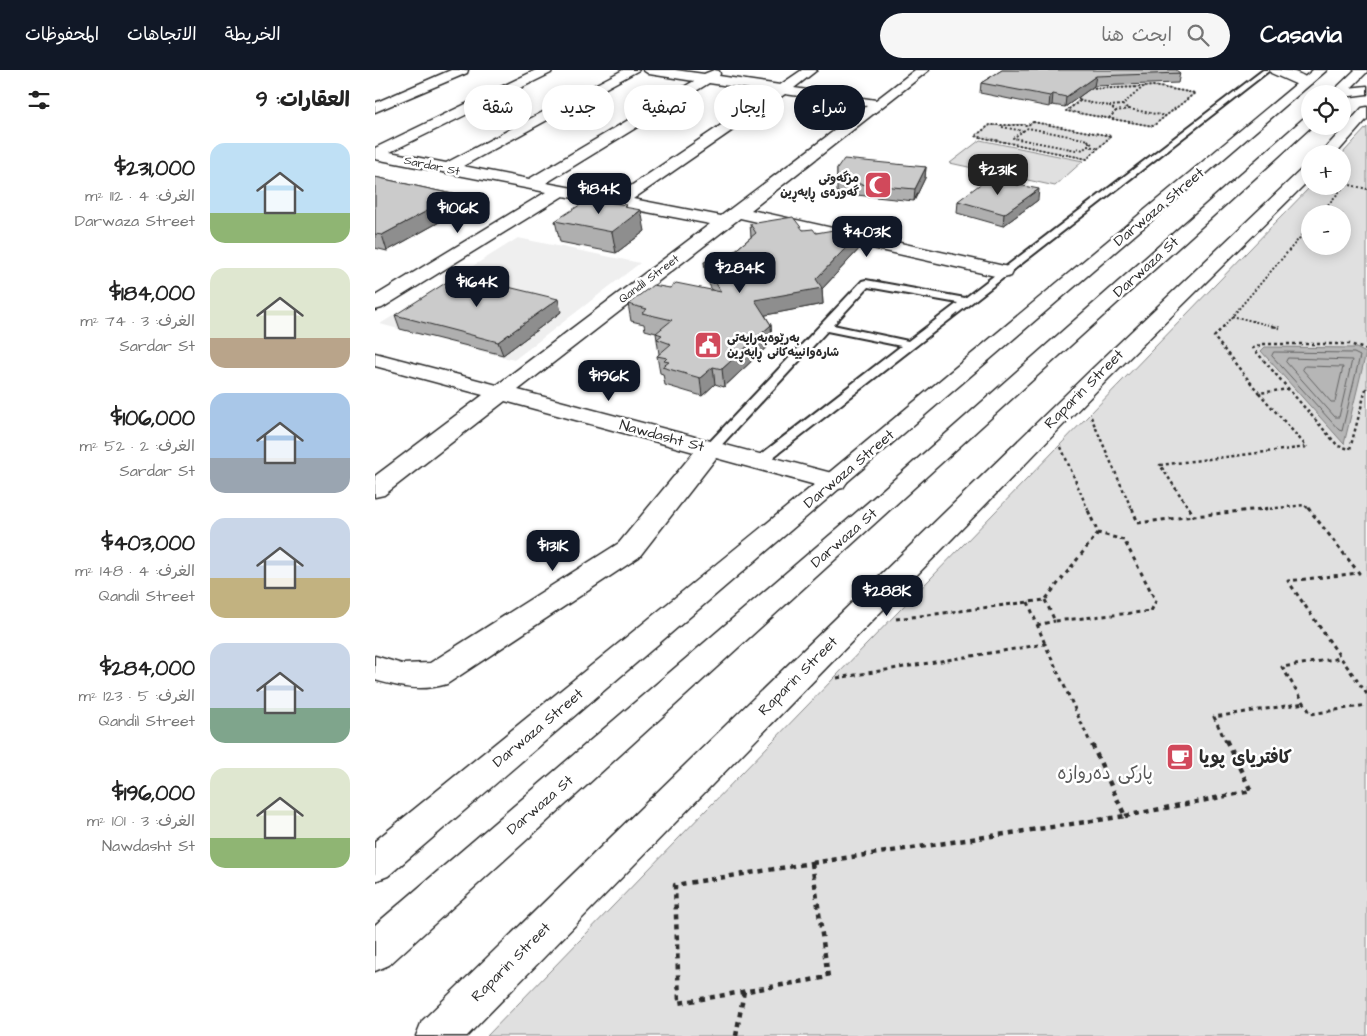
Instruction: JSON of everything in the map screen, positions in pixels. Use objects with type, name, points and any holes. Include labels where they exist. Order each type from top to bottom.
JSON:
[{"type":"main road","points":[[375,108],[463,70]]},
{"type":"main road","points":[[375,154],[546,70]]},
{"type":"main road","points":[[447,169],[633,70]]},
{"type":"main road","points":[[649,70],[750,85]]},
{"type":"main road","points":[[531,185],[721,70]]},
{"type":"main road","points":[[784,88],[811,70]]},
{"type":"main road","name":"Qandil Street","points":[[375,489],[923,70]]},
{"type":"main road","points":[[1276,70],[1295,76],[1313,76]]},
{"type":"main road","points":[[1346,85],[1362,70]]},
{"type":"main road","name":"Darwaza Street","points":[[375,864],[834,482],[1135,251],[1313,76]]},
{"type":"main road","points":[[784,90],[878,104]]},
{"type":"main road","points":[[1351,92],[1367,90]]},
{"type":"main road","points":[[1335,145],[1367,111]]},
{"type":"main road","name":"Darwaza St","points":[[375,951],[881,505],[1135,251],[1301,127]]},
{"type":"main road","points":[[618,202],[723,130]]},
{"type":"main road","name":"Sardar St","points":[[375,154],[618,202],[731,217],[1004,272]]},
{"type":"main road","name":"Raparin Street","points":[[437,1036],[1088,386],[1301,179]]},
{"type":"main road","points":[[375,304],[559,191]]},
{"type":"main road","name":"Nawdasht St","points":[[376,360],[834,482]]},
{"type":"main road","points":[[375,668],[402,676],[436,675],[629,550],[710,449]]},
{"type":"lane","points":[[758,462],[1267,70]]},
{"type":"lane","points":[[710,449],[866,283],[966,302]]},
{"type":"lane","points":[[825,327],[910,345]]},
{"type":"path","points":[[1080,101],[1066,111],[1153,126],[1195,94],[1153,86],[1086,89]]},
{"type":"path","points":[[1080,94],[1074,98],[1081,99],[1080,101],[1109,106],[1122,104],[1143,87]]},
{"type":"path","points":[[1122,104],[1129,109]]},
{"type":"path","points":[[1109,106],[1116,110],[1129,109],[1166,116]]},
{"type":"path","points":[[1109,118],[1116,110]]},
{"type":"path","points":[[1001,127],[1020,124],[1028,125],[1033,122],[1111,136],[1087,159],[975,136],[990,124],[1001,127],[1023,131]]},
{"type":"path","points":[[1053,133],[1061,127]]},
{"type":"path","points":[[1028,128],[1053,133],[1089,140],[1087,142],[1092,143],[1083,150],[1077,148],[1076,150],[1013,138],[1028,128]]},
{"type":"path","points":[[1036,148],[1041,144]]},
{"type":"path","points":[[1087,146],[1098,148]]},
{"type":"path","points":[[1328,205],[1346,184],[1367,188]]},
{"type":"path","points":[[1194,516],[1159,465],[1307,447],[1259,393],[1214,336],[1301,236]]},
{"type":"path","points":[[1232,316],[1280,328]]},
{"type":"path","points":[[1367,350],[1350,344],[1263,344],[1253,348],[1338,446],[1349,449],[1367,385]]},
{"type":"path","points":[[1259,393],[1289,390]]},
{"type":"path","points":[[1091,416],[1138,523],[1305,505],[1359,573],[1289,581],[1367,694]]},
{"type":"path","points":[[1058,438],[1098,533]]},
{"type":"path","points":[[893,619],[1045,600],[1098,533]]},
{"type":"path","points":[[1037,625],[1055,621],[1151,611],[1156,601],[1124,540],[1098,533]]},
{"type":"path","points":[[1045,600],[1055,621]]},
{"type":"path","points":[[1028,602],[1045,644],[1125,816]]},
{"type":"path","points":[[836,679],[1045,644]]},
{"type":"path","points":[[1341,658],[1282,667],[1311,714],[1367,705]]},
{"type":"path","points":[[812,863],[828,977],[679,1003],[675,885],[812,863],[1125,816],[1251,791],[1214,717],[1305,703]]},
{"type":"path","points":[[736,1036],[744,991]]},
{"type":"shaded area","points":[[518,238],[640,263],[514,360],[380,324]]},
{"type":"green space","points":[[1153,86],[1195,93],[1153,126],[1066,111],[1080,99],[1074,98],[1086,89]]},
{"type":"green space","points":[[1033,122],[1111,136],[1087,159],[975,136],[990,125],[1028,125]]},
{"type":"green space","name":"پارکی دەروازە","points":[[1367,127],[1367,1036],[487,1036],[1302,195],[1351,195],[1350,145]]},
{"type":"green space","points":[[980,140],[1083,161],[1055,186],[950,163]]},
{"type":"water","points":[[1265,347],[1356,348],[1366,353],[1344,444],[1261,351]]},
{"type":"building","points":[[1002,70],[1176,70],[1180,73],[1096,76],[1066,97],[1053,94],[1050,96],[981,83]]},
{"type":"building","points":[[844,159],[926,167],[915,189],[837,182],[837,169]]},
{"type":"building","points":[[375,177],[457,195],[382,235],[375,234]]},
{"type":"building","points":[[987,179],[1039,189],[1004,214],[958,201]]},
{"type":"building","points":[[589,199],[626,205],[624,207],[641,210],[612,232],[555,221]]},
{"type":"building","points":[[793,217],[803,230],[813,229],[816,233],[845,228],[861,232],[816,279],[822,288],[755,300],[771,325],[722,369],[713,367],[700,378],[662,367],[669,362],[664,361],[667,358],[657,356],[671,344],[657,339],[662,335],[656,333],[672,320],[642,313],[647,309],[628,304],[653,285],[670,288],[676,283],[721,292],[704,262],[726,258],[756,233],[750,224]]},
{"type":"building","points":[[458,275],[558,299],[498,342],[395,315]]},
{"type":"place","name":"مزگەوتی گەورەی ڕاپەڕین","points":[[878,185]]},
{"type":"place","name":"بەڕێوەبەرایەتی شارەوانییەکانی ڕاپەڕین","points":[[708,345]]},
{"type":"place","name":"کافتریای پویا","points":[[1180,757]]}]
